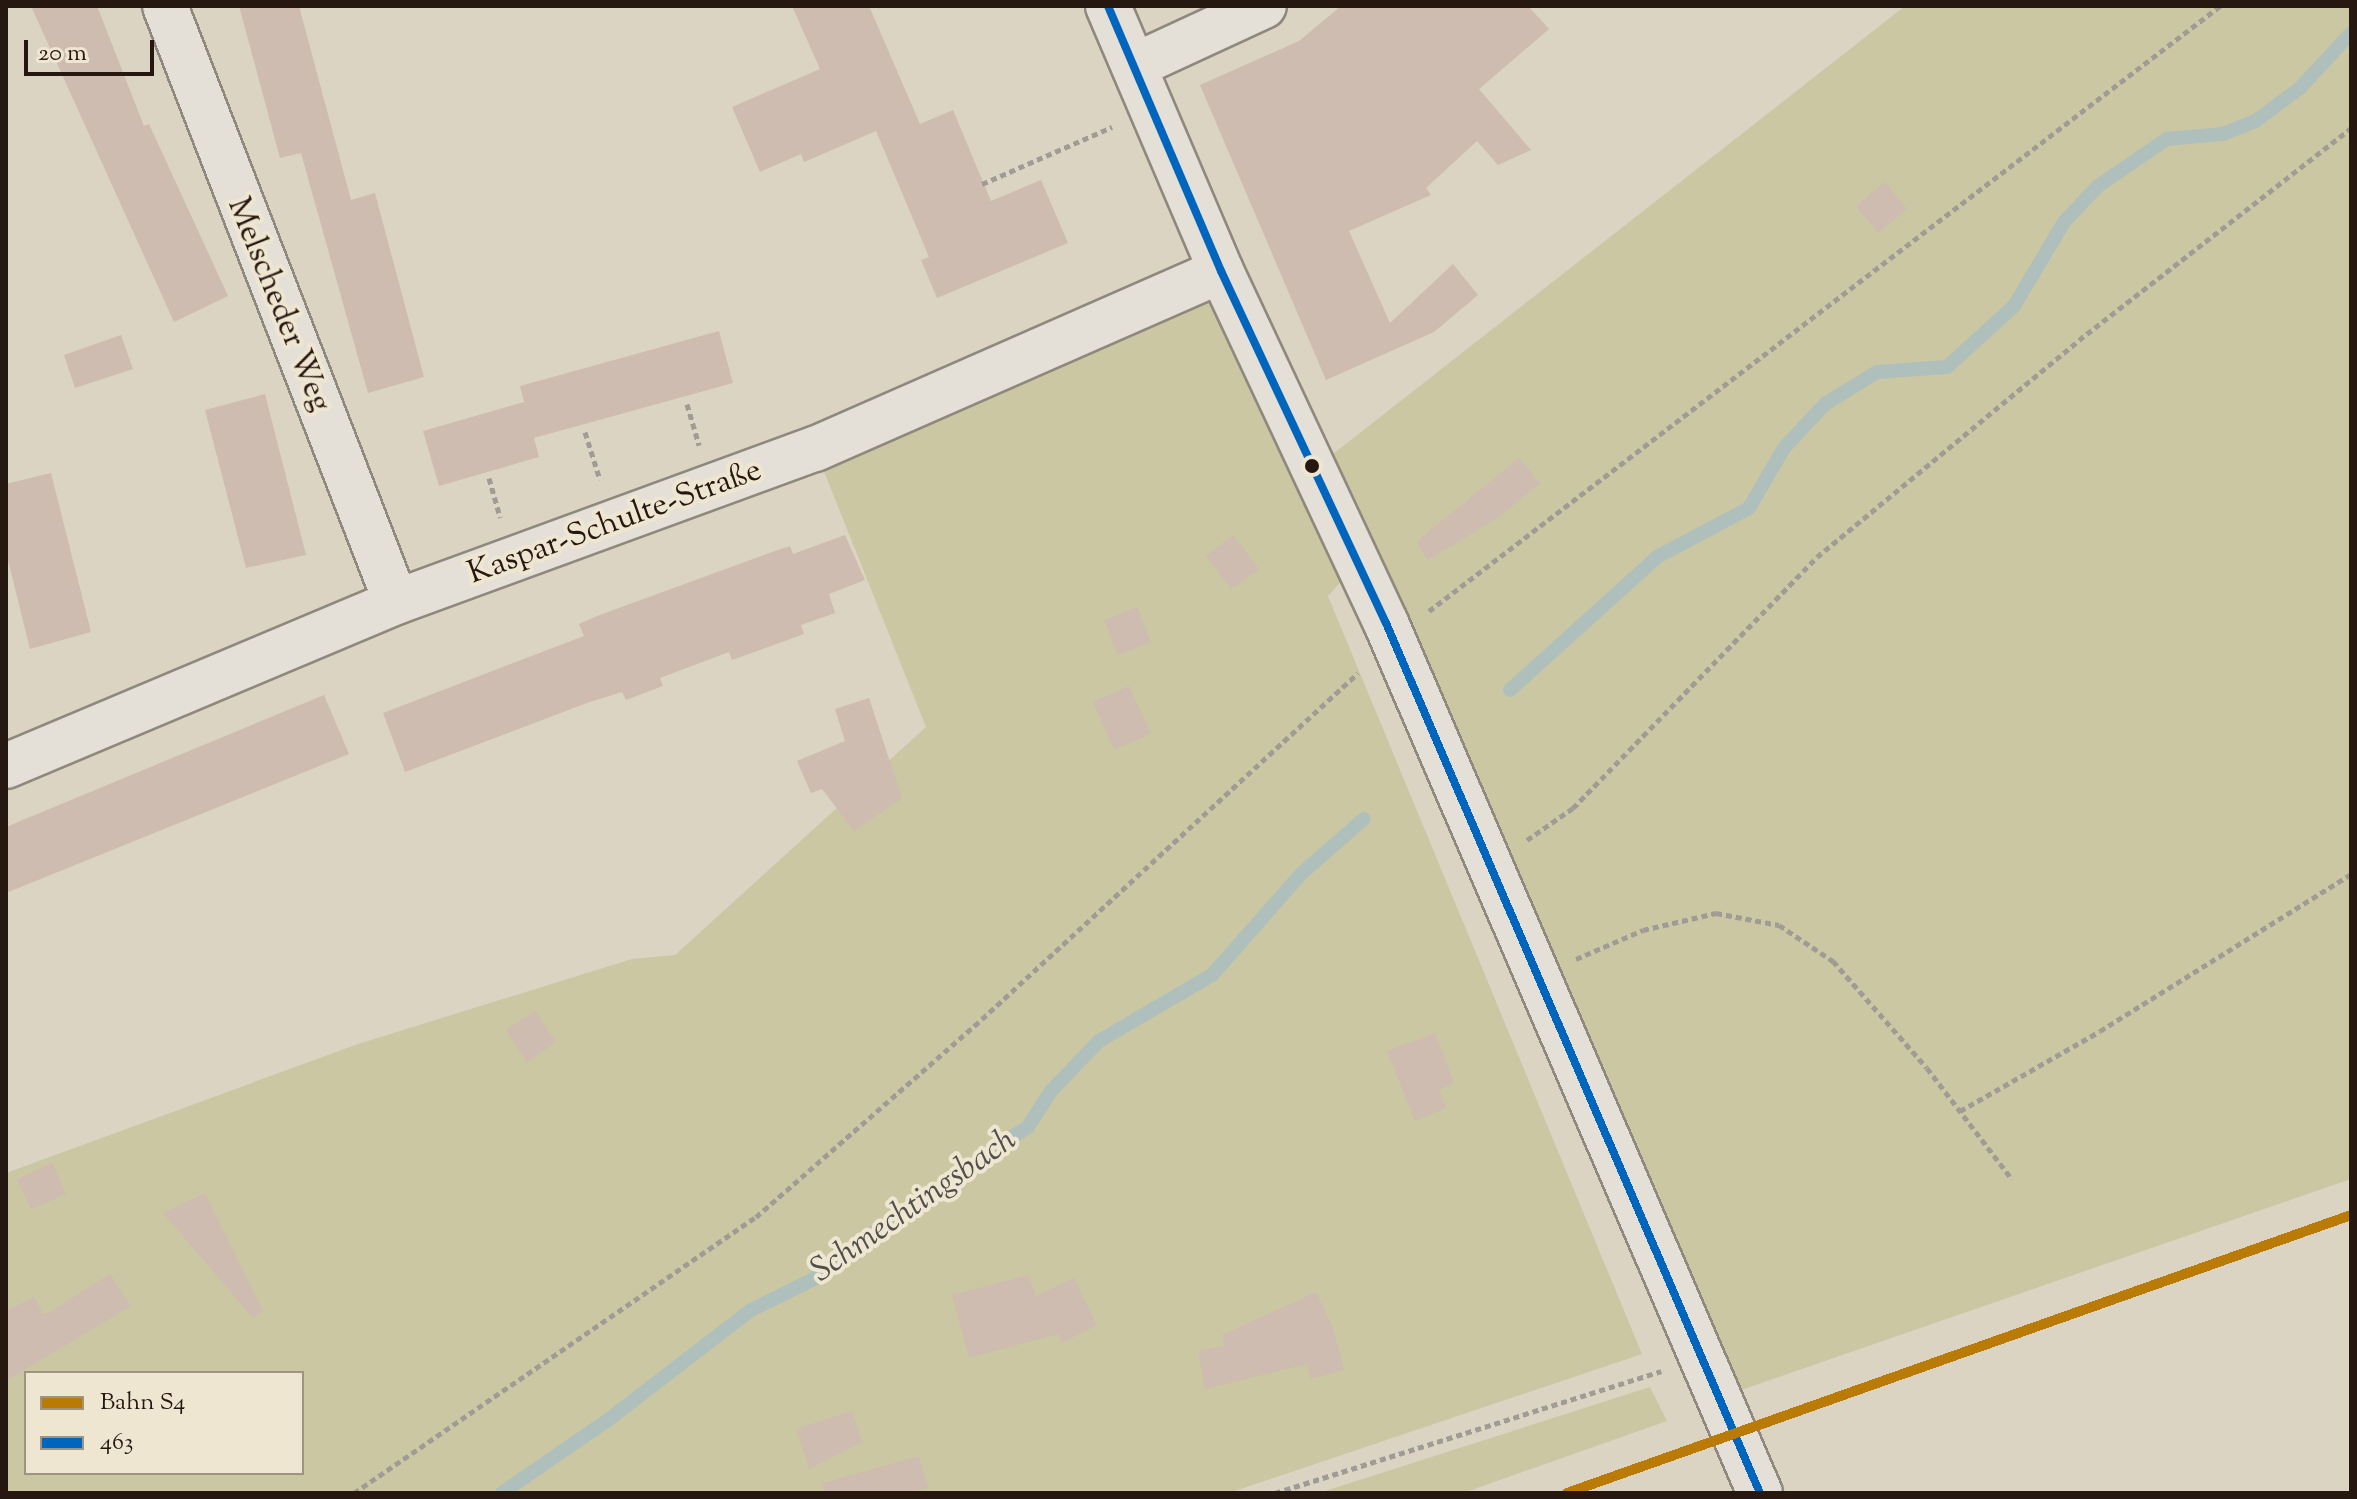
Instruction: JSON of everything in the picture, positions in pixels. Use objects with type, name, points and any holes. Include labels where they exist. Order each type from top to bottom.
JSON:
[{"type":"street","name":"Melscheder Weg","points":[[165,6],[396,602]]},
{"type":"street","points":[[1108,6],[1221,271],[1386,623],[1760,1493]]},
{"type":"street","points":[[1134,66],[1264,6]]},
{"type":"street","name":"Kaspar-Schulte-Straße","points":[[6,766],[396,602],[815,449],[1221,271]]},
{"type":"path","points":[[1419,618],[2220,6]]},
{"type":"path","points":[[982,184],[1120,123]]},
{"type":"path","points":[[1488,863],[1573,808],[1817,557],[2079,340],[2351,128]]},
{"type":"path","points":[[687,404],[704,461]]},
{"type":"path","points":[[585,432],[601,483]]},
{"type":"path","points":[[489,478],[504,533]]},
{"type":"path","points":[[354,1493],[756,1217],[982,1019],[1361,671]]},
{"type":"path","points":[[1960,1111],[2100,1031],[2351,874]]},
{"type":"path","points":[[1539,975],[1643,930],[1716,913],[1779,925],[1833,961],[1960,1111],[2012,1179]]},
{"type":"path","points":[[1275,1493],[1704,1357]]},
{"type":"shaded area","points":[[1905,6],[2351,6],[2351,1179],[1721,1397],[1357,564],[1328,596],[1642,1354],[1229,1493],[6,1493],[6,1173],[358,1044],[632,959],[675,955],[926,727],[815,449],[1221,271],[1315,468]]},
{"type":"shaded area","points":[[1650,1387],[1667,1421],[1463,1493],[1319,1493]]},
{"type":"building","points":[[31,6],[97,6],[144,126],[149,124],[228,296],[174,322]]},
{"type":"building","points":[[239,6],[299,6],[351,200],[375,193],[424,377],[368,393],[301,153],[280,158]]},
{"type":"building","points":[[792,6],[869,6],[920,124],[953,110],[991,201],[1041,180],[1068,243],[937,298],[921,260],[929,257],[876,131],[804,162],[801,154],[760,172],[732,107],[820,69]]},
{"type":"building","points":[[1341,6],[1528,6],[1549,29],[1479,89],[1531,150],[1498,165],[1477,141],[1426,188],[1431,195],[1349,231],[1390,323],[1453,264],[1478,295],[1434,332],[1326,380],[1200,85],[1299,41]]},
{"type":"building","points":[[1885,182],[1907,209],[1878,233],[1856,206]]},
{"type":"building","points":[[719,331],[733,383],[534,438],[539,457],[439,486],[423,431],[524,402],[520,386]]},
{"type":"building","points":[[121,335],[133,369],[75,388],[64,355]]},
{"type":"building","points":[[265,394],[306,555],[246,568],[205,410]]},
{"type":"building","points":[[1519,458],[1540,483],[1499,517],[1428,560],[1416,542]]},
{"type":"building","points":[[51,473],[91,632],[30,649],[6,552],[6,484]]},
{"type":"building","points":[[845,535],[865,580],[829,594],[835,613],[801,625],[804,634],[732,660],[729,652],[660,678],[663,686],[626,700],[622,692],[587,703],[405,772],[383,713],[584,636],[579,624],[597,616],[790,546],[793,554]]},
{"type":"building","points":[[1233,535],[1259,569],[1231,589],[1206,556]]},
{"type":"building","points":[[1137,607],[1151,642],[1118,655],[1104,620]]},
{"type":"building","points":[[1129,686],[1151,734],[1114,750],[1093,702]]},
{"type":"building","points":[[324,695],[349,754],[6,893],[6,827]]},
{"type":"building","points":[[869,698],[902,798],[854,831],[822,789],[811,793],[797,761],[845,741],[835,709]]},
{"type":"building","points":[[535,1011],[556,1042],[527,1062],[506,1030]]},
{"type":"building","points":[[1435,1033],[1454,1083],[1439,1090],[1446,1108],[1415,1121],[1387,1051]]},
{"type":"building","points":[[52,1163],[66,1194],[31,1209],[17,1179]]},
{"type":"building","points":[[205,1193],[263,1311],[253,1318],[163,1213]]},
{"type":"building","points":[[110,1274],[131,1306],[6,1381],[6,1311],[34,1297],[43,1314],[50,1312]]},
{"type":"building","points":[[1028,1275],[1036,1296],[1074,1278],[1097,1325],[1062,1343],[1058,1334],[969,1358],[952,1295]]},
{"type":"building","points":[[1316,1292],[1333,1328],[1344,1370],[1311,1379],[1307,1364],[1205,1389],[1198,1351],[1224,1346],[1222,1335]]},
{"type":"building","points":[[852,1411],[862,1442],[809,1469],[796,1429]]},
{"type":"building","points":[[919,1456],[928,1488],[908,1493],[824,1493],[823,1483]]},
{"type":"waterway","name":"Schmechtingsbach","points":[[1510,690],[1657,557],[1749,508],[1784,448],[1825,404],[1877,372],[1947,367],[2014,306],[2064,222],[2098,186],[2167,139],[2223,134],[2257,120],[2300,88],[2351,33]]},
{"type":"waterway","name":"Schmechtingsbach","points":[[502,1493],[608,1420],[751,1310],[814,1279],[877,1230],[951,1187],[993,1149],[1028,1127],[1051,1091],[1099,1041],[1212,975],[1302,873],[1364,819]]},
{"type":"rail line","name":"S4","points":[[1567,1493],[2351,1215]]},
{"type":"transit line","name":"463","points":[[1108,6],[1221,271],[1386,623],[1760,1493]]}]
